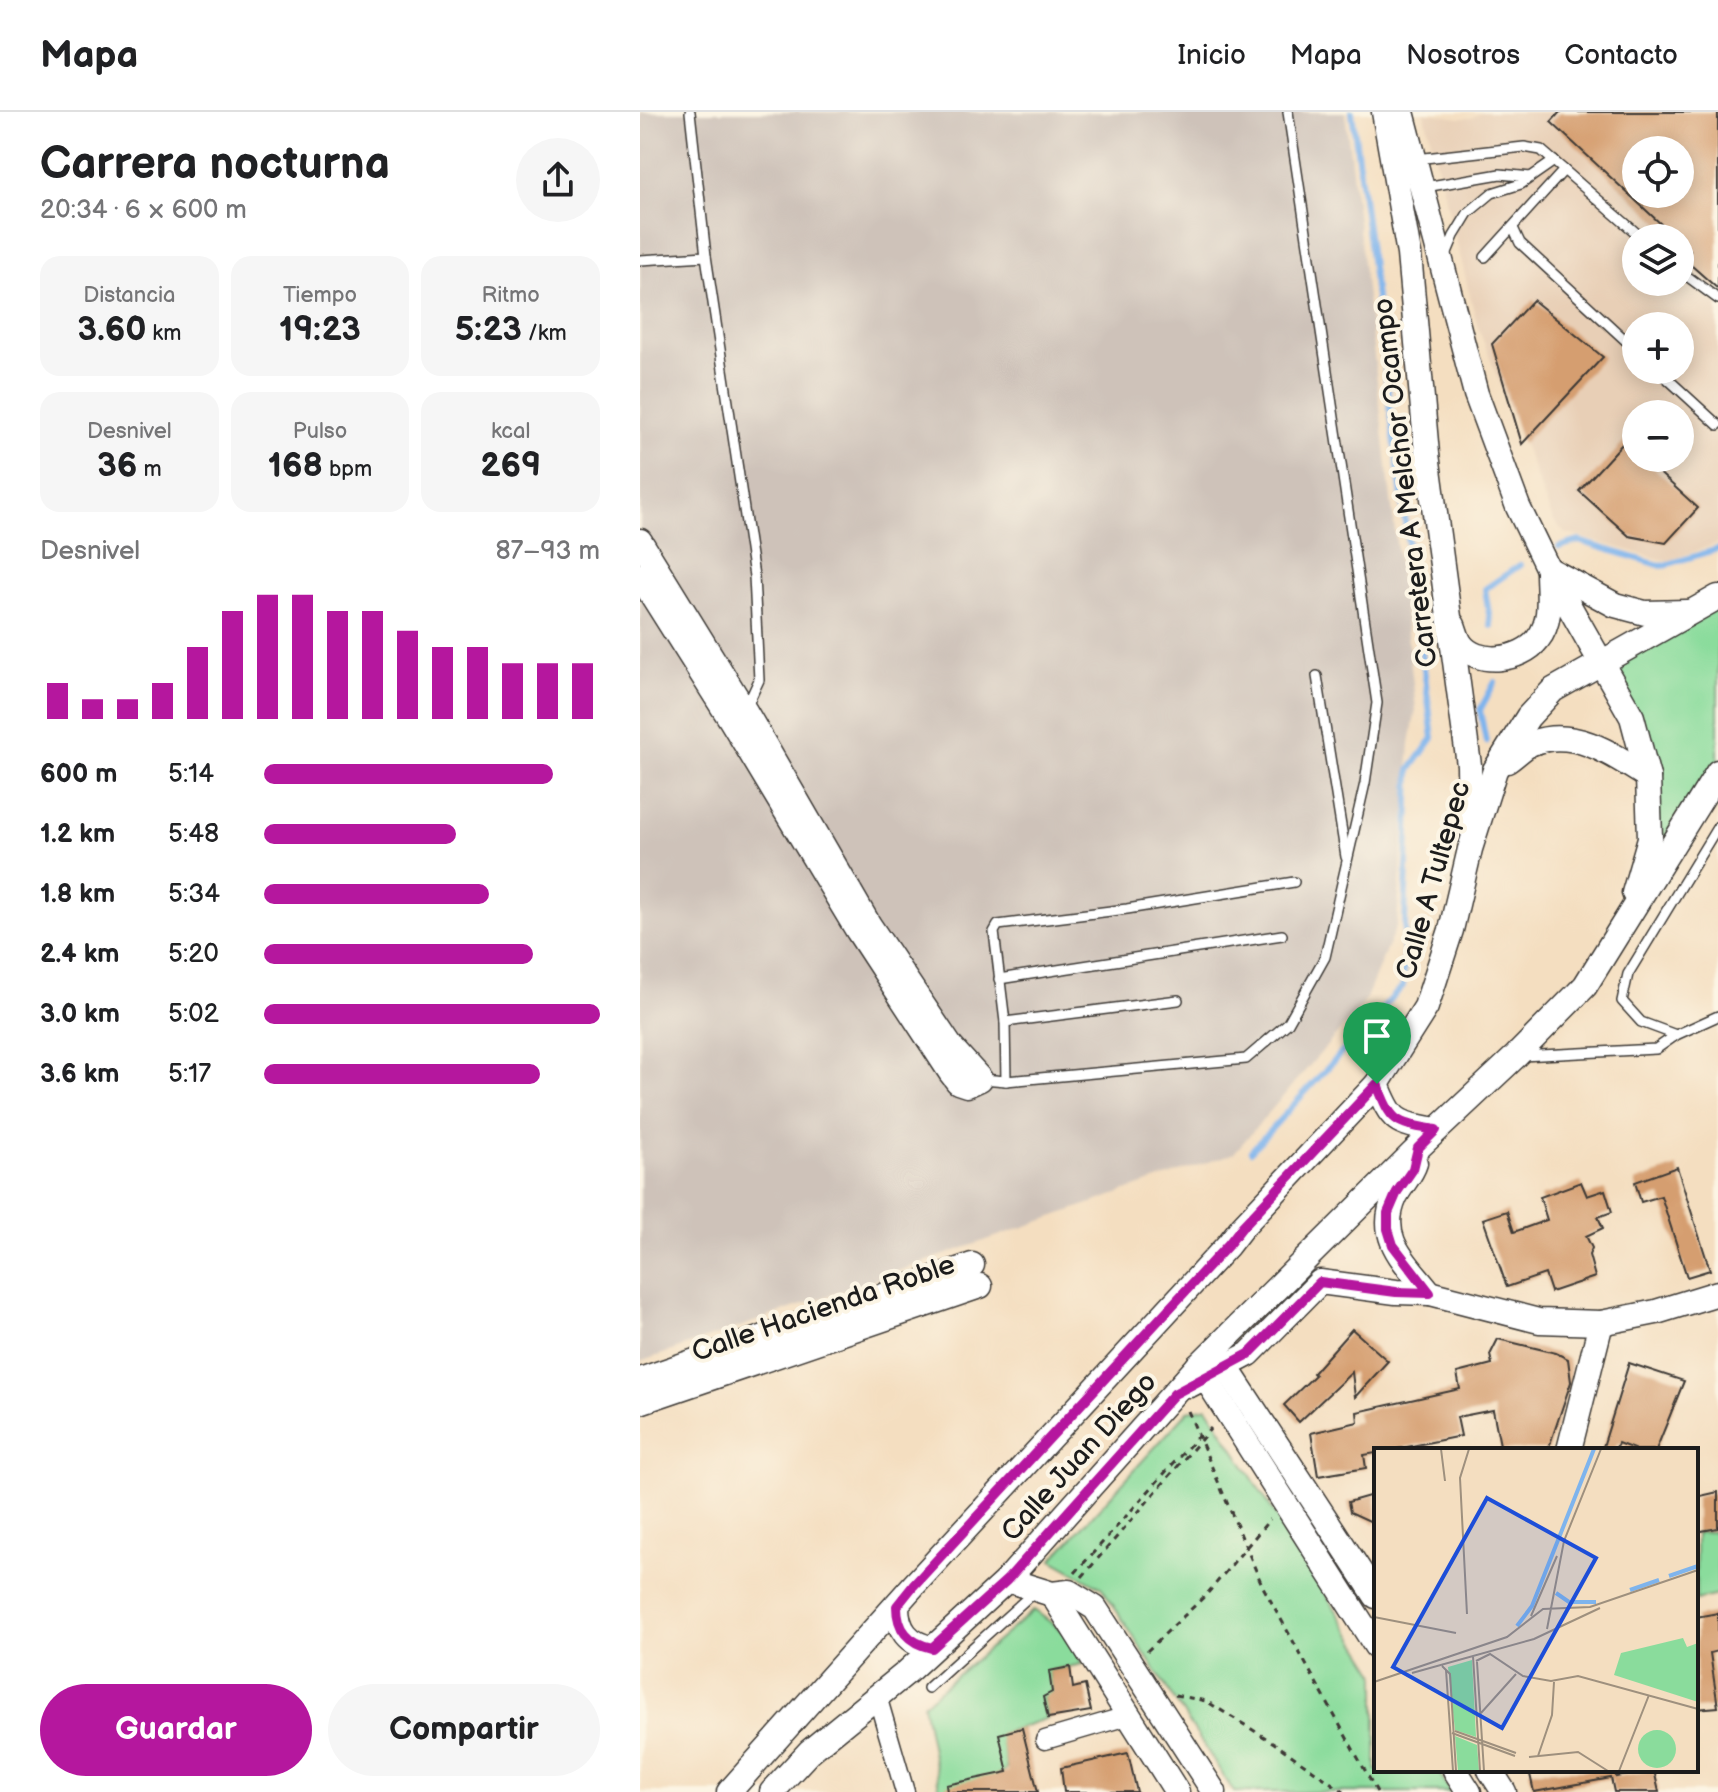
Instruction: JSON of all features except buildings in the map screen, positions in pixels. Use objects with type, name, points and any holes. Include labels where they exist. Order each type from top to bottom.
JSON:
[{"type":"main road","name":"Carretera A Melchor Ocampo","points":[[1384,112],[1409,254],[1427,454],[1469,765],[1470,849]]},
{"type":"main road","points":[[1402,112],[1476,394],[1518,507],[1548,569],[1632,717],[1648,777],[1650,838],[1626,922]]},
{"type":"main road","points":[[640,541],[738,716],[869,925],[951,1047],[980,1079]]},
{"type":"main road","points":[[1448,611],[1460,643],[1477,657],[1513,658],[1537,641],[1548,619],[1548,569]]},
{"type":"main road","points":[[1548,569],[1615,605],[1645,613],[1692,612]]},
{"type":"main road","points":[[640,576],[738,716]]},
{"type":"main road","name":"Calle A Tultepec","points":[[1242,1227],[1377,1084],[1426,1007],[1451,930],[1470,849],[1495,770],[1528,717],[1553,690],[1718,597]]},
{"type":"main road","points":[[1495,770],[1531,743],[1562,738],[1599,746],[1648,777]]},
{"type":"main road","points":[[1220,1377],[1418,1148],[1585,986],[1718,772]]},
{"type":"main road","points":[[1377,1084],[1388,1113],[1407,1125],[1436,1130]]},
{"type":"main road","points":[[1418,1148],[1413,1169],[1397,1192],[1388,1213],[1388,1229],[1393,1245],[1430,1293],[1539,1321],[1601,1323],[1656,1312],[1718,1293]]},
{"type":"main road","name":"Calle Juan Diego","points":[[729,1792],[1242,1227]]},
{"type":"main road","name":"Calle Hacienda Roble","points":[[640,1380],[976,1275],[640,1402]]},
{"type":"main road","name":"Calle Juan Diego","points":[[772,1792],[810,1751],[906,1673],[1007,1580],[1181,1403],[1249,1354],[1320,1282],[1430,1293]]},
{"type":"main road","points":[[1570,1448],[1601,1323]]},
{"type":"main road","points":[[1220,1377],[1374,1593]]},
{"type":"main road","points":[[1220,1377],[1374,1643]]},
{"type":"main road","points":[[1007,1580],[1058,1587],[1095,1608],[1214,1792]]},
{"type":"main road","points":[[1058,1587],[1127,1716],[1177,1792]]},
{"type":"main road","points":[[897,1606],[897,1622],[907,1637],[918,1645],[932,1648]]},
{"type":"main road","points":[[869,1639],[883,1639],[895,1647],[902,1657],[906,1673]]},
{"type":"main road","points":[[1456,1772],[1469,1792]]},
{"type":"street","points":[[877,1696],[905,1792]]},
{"type":"street","points":[[1045,1740],[1127,1716]]},
{"type":"lane","points":[[690,112],[706,256],[754,576],[759,680],[738,716]]},
{"type":"lane","points":[[980,1079],[1006,1081],[1246,1059],[1288,1023],[1325,957],[1365,783],[1377,703],[1288,112]]},
{"type":"lane","points":[[1413,159],[1524,147],[1541,150],[1626,224]]},
{"type":"lane","points":[[1442,266],[1454,236],[1468,213],[1492,193],[1521,184],[1554,161]]},
{"type":"lane","points":[[1485,257],[1564,170]]},
{"type":"lane","points":[[1421,188],[1500,174],[1531,177]]},
{"type":"lane","points":[[1483,177],[1492,193]]},
{"type":"lane","points":[[1513,228],[1520,243],[1622,337]]},
{"type":"lane","points":[[640,260],[706,256]]},
{"type":"lane","points":[[1694,281],[1718,299]]},
{"type":"lane","points":[[1673,384],[1718,425]]},
{"type":"lane","points":[[1317,676],[1348,865]]},
{"type":"lane","points":[[1676,1035],[1641,1022],[1622,1001],[1628,974],[1718,826]]},
{"type":"lane","points":[[1006,1081],[1005,1022],[994,932],[998,925],[1127,909],[1294,882]]},
{"type":"lane","points":[[999,979],[1282,935]]},
{"type":"lane","points":[[1005,1022],[1178,1000]]},
{"type":"lane","points":[[1516,1056],[1656,1049],[1676,1035],[1718,1016]]},
{"type":"lane","points":[[928,1688],[1058,1587]]},
{"type":"path","points":[[1058,1587],[1199,1438],[1220,1377]]},
{"type":"path","points":[[1181,1403],[1263,1587],[1377,1792]]},
{"type":"path","points":[[1058,1587],[1199,1438]]},
{"type":"path","points":[[1145,1653],[1207,1594],[1275,1512]]},
{"type":"path","points":[[1171,1693],[1206,1701],[1344,1792]]},
{"type":"shaded area","points":[[640,112],[1345,112],[1416,709],[1410,743],[1397,924],[1364,1003],[1234,1153],[640,1362]]},
{"type":"shaded area","points":[[1424,112],[1471,118],[1481,112],[1718,112],[1718,543],[1668,561],[1565,533],[1553,520],[1478,327]]},
{"type":"green space","points":[[1718,596],[1718,765],[1627,919],[1651,784],[1602,662]]},
{"type":"green space","points":[[1207,1407],[1374,1670],[1374,1772],[1438,1772],[1451,1792],[1234,1792],[1102,1588],[1052,1560],[1188,1411]]},
{"type":"green space","points":[[1718,1531],[1718,1595],[1698,1600],[1698,1533]]},
{"type":"green space","points":[[1034,1610],[1069,1636],[1082,1664],[1049,1671],[1052,1692],[1043,1698],[1048,1718],[1000,1734],[1007,1769],[968,1792],[940,1792],[923,1704]]},
{"type":"waterway","points":[[1251,1151],[1403,986],[1410,770],[1433,738],[1352,112]]},
{"type":"waterway","points":[[1559,547],[1579,541],[1662,566],[1718,549]]},
{"type":"waterway","points":[[1491,626],[1485,589],[1520,565]]},
{"type":"waterway","points":[[1486,742],[1480,710],[1495,682]]},
{"type":"route","points":[[1377,1084],[1388,1113],[1407,1125],[1436,1130],[1418,1148],[1413,1169],[1397,1192],[1388,1213],[1388,1229],[1393,1245],[1430,1293],[1320,1282],[1249,1354],[1174,1394],[1007,1580],[932,1648],[918,1645],[907,1637],[897,1622],[897,1606],[913,1586],[1377,1084]]}]
